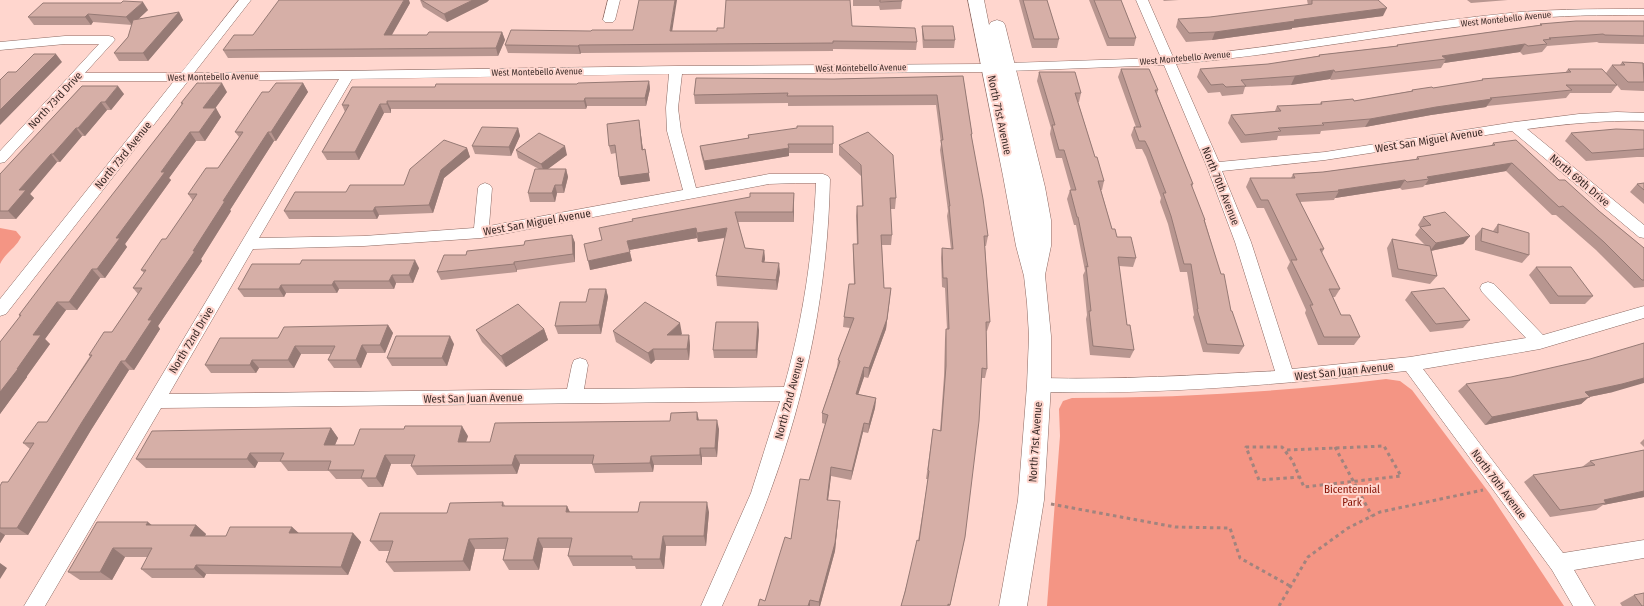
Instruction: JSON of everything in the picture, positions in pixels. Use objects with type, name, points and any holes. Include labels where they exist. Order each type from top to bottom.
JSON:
[{"type":"street","name":"North 73rd Avenue","points":[[0,310],[245,0]]},
{"type":"street","points":[[609,20],[614,0]]},
{"type":"street","name":"North 71st Avenue","points":[[976,0],[998,67]]},
{"type":"street","name":"North 71st Avenue","points":[[991,0],[998,67],[1013,176],[1026,246],[1036,276],[1040,336],[1039,385],[1031,500],[1013,606]]},
{"type":"street","name":"North 70th Avenue","points":[[1142,0],[1214,167],[1243,242],[1286,377]]},
{"type":"street","points":[[1575,0],[1588,12]]},
{"type":"street","name":"West Montebello Avenue","points":[[75,77],[998,67],[1167,61],[1263,51],[1519,16],[1588,12],[1644,12]]},
{"type":"street","name":"North 73rd Drive","points":[[0,46],[65,40],[109,40],[0,159]]},
{"type":"street","points":[[676,70],[672,108],[674,131],[691,194]]},
{"type":"street","name":"North 72nd Drive","points":[[34,606],[348,75]]},
{"type":"street","name":"West San Miguel Avenue","points":[[1214,167],[1325,156],[1515,126],[1579,118],[1617,116],[1644,117]]},
{"type":"street","name":"North 69th Drive","points":[[1515,126],[1644,233]]},
{"type":"street","name":"West San Miguel Avenue","points":[[248,244],[364,241],[481,233],[769,179],[823,179]]},
{"type":"street","name":"North 72nd Avenue","points":[[712,606],[755,508],[792,394],[817,267],[823,207],[823,179]]},
{"type":"street","points":[[481,233],[485,188]]},
{"type":"street","points":[[1488,288],[1540,342]]},
{"type":"street","name":"West San Juan Avenue","points":[[1039,385],[1083,386],[1164,384],[1286,377],[1410,364],[1540,342],[1644,312]]},
{"type":"street","name":"North 70th Avenue","points":[[1410,364],[1559,563],[1585,606]]},
{"type":"street","points":[[574,397],[580,365]]},
{"type":"street","name":"West San Juan Avenue","points":[[155,401],[792,394]]},
{"type":"street","points":[[1559,563],[1644,549]]},
{"type":"path","points":[[1287,450],[1304,487],[1401,476],[1384,446],[1287,450],[1282,447],[1246,447],[1259,480],[1299,477]]},
{"type":"path","points":[[1335,447],[1372,516]]},
{"type":"path","points":[[1279,606],[1308,557],[1348,528],[1380,512],[1479,491],[1502,488]]},
{"type":"path","points":[[1031,500],[1175,527],[1230,528],[1240,558],[1290,586]]},
{"type":"green space","points":[[0,228],[16,231],[21,237],[0,264]]},
{"type":"green space","name":"Bicentennial Park","points":[[1386,379],[1400,381],[1412,390],[1490,494],[1564,606],[1047,606],[1060,436],[1059,409],[1063,401],[1072,398],[1151,397],[1269,391]]},
{"type":"building","points":[[279,0],[404,0],[384,35],[427,35],[429,32],[502,32],[496,48],[223,50],[234,35],[253,35]]},
{"type":"building","points":[[421,0],[473,0],[444,14]]},
{"type":"building","points":[[639,0],[675,0],[670,31],[717,31],[717,28],[724,28],[726,0],[850,0],[852,26],[915,28],[917,42],[833,41],[833,43],[578,46],[505,45],[511,30],[633,30]]},
{"type":"building","points":[[880,0],[902,0],[902,1],[880,2]]},
{"type":"building","points":[[1023,0],[1047,0],[1059,39],[1034,39]]},
{"type":"building","points":[[1094,0],[1121,0],[1136,38],[1109,38]]},
{"type":"building","points":[[1312,0],[1378,0],[1387,8],[1215,32],[1189,33],[1178,19],[1210,17],[1312,4]]},
{"type":"building","points":[[123,1],[143,2],[126,17],[88,14],[85,17],[28,17],[43,3],[121,3]]},
{"type":"building","points":[[179,12],[143,53],[114,53],[128,37],[133,20]]},
{"type":"building","points":[[1576,21],[1644,21],[1644,36],[1603,34],[1549,38],[1551,39],[1543,40],[1547,44],[1528,46],[1525,44],[1442,56],[1446,59],[1335,72],[1334,70],[1295,76],[1241,80],[1246,86],[1226,87],[1223,84],[1211,85],[1200,69],[1268,64],[1320,56],[1319,55],[1398,46],[1397,45],[1542,25],[1540,24]]},
{"type":"building","points":[[922,26],[953,26],[955,40],[924,40]]},
{"type":"building","points":[[34,54],[56,54],[0,110],[0,80],[8,72],[16,72]]},
{"type":"building","points":[[1622,62],[1643,63],[1644,82],[1628,82],[1612,65],[1625,65]]},
{"type":"building","points":[[1121,69],[1149,69],[1158,90],[1155,90],[1193,184],[1191,184],[1205,220],[1221,274],[1224,274],[1231,311],[1244,346],[1207,344],[1197,309],[1191,264],[1184,264],[1163,193],[1166,193],[1145,141],[1139,141],[1134,127],[1141,127]]},
{"type":"building","points":[[1568,69],[1602,69],[1617,85],[1566,85],[1572,90],[1490,98],[1492,99],[1370,119],[1322,123],[1324,125],[1278,128],[1281,131],[1245,135],[1231,115],[1281,111],[1277,106],[1322,104],[1321,102],[1353,99],[1354,101],[1413,91],[1412,90],[1483,80],[1482,79],[1571,72]]},
{"type":"building","points":[[1039,72],[1075,72],[1081,93],[1075,93],[1104,181],[1098,181],[1112,229],[1115,229],[1117,237],[1131,237],[1136,258],[1118,257],[1127,325],[1130,325],[1134,350],[1093,346],[1086,266],[1088,267],[1078,217],[1070,190],[1076,190],[1064,150],[1059,150],[1052,125],[1055,125]]},
{"type":"building","points":[[963,76],[988,236],[984,236],[990,322],[986,322],[987,369],[982,368],[979,421],[965,537],[950,605],[901,606],[917,540],[919,541],[929,471],[933,429],[941,431],[946,366],[946,329],[949,329],[947,278],[943,278],[942,248],[953,249],[950,206],[941,140],[943,140],[937,95],[787,96],[788,93],[694,95],[696,78],[834,79]]},
{"type":"building","points":[[649,81],[645,98],[585,98],[584,101],[387,101],[387,104],[380,104],[355,152],[322,152],[349,105],[342,105],[352,87],[435,87],[436,84],[577,84]]},
{"type":"building","points":[[197,83],[222,83],[203,108],[216,108],[199,132],[190,132],[161,172],[165,172],[116,238],[120,238],[97,269],[92,269],[69,302],[57,302],[33,335],[41,335],[0,392],[0,342],[47,278],[169,122],[183,103],[181,103]]},
{"type":"building","points":[[276,83],[303,83],[271,132],[268,132],[223,201],[225,201],[193,251],[195,251],[148,320],[152,320],[125,361],[121,361],[17,528],[0,528],[0,486],[2,482],[8,482],[34,443],[23,443],[38,422],[47,422],[92,355],[89,355],[104,332],[112,332],[142,288],[133,288],[146,270],[141,270],[162,239],[166,239],[197,194],[188,194],[206,168],[218,168],[243,132],[235,132],[262,92],[269,92]]},
{"type":"building","points":[[82,86],[118,86],[105,102],[101,102],[53,154],[51,154],[19,190],[26,190],[8,211],[0,211],[0,174]]},
{"type":"building","points":[[639,120],[642,150],[645,149],[649,173],[619,177],[615,145],[609,146],[607,124]]},
{"type":"building","points":[[797,126],[833,126],[833,144],[788,144],[789,148],[704,161],[700,146],[749,138],[748,135],[797,128]]},
{"type":"building","points":[[482,127],[518,128],[509,147],[472,146]]},
{"type":"building","points":[[1616,129],[1644,130],[1644,149],[1592,153],[1571,133]]},
{"type":"building","points":[[868,132],[893,155],[896,198],[890,198],[892,235],[881,235],[884,288],[891,288],[887,319],[869,368],[864,367],[856,394],[876,398],[869,424],[864,423],[852,471],[831,467],[827,500],[840,501],[835,543],[819,602],[810,600],[808,606],[758,606],[760,599],[765,601],[785,537],[791,539],[800,479],[809,480],[828,415],[822,413],[840,361],[838,360],[854,318],[844,317],[849,284],[855,284],[853,244],[858,244],[857,206],[863,206],[861,165],[839,145]]},
{"type":"building","points":[[539,133],[565,146],[541,164],[516,150]]},
{"type":"building","points":[[444,140],[467,148],[441,170],[429,205],[375,207],[373,211],[284,211],[295,192],[346,192],[350,185],[404,185],[410,169]]},
{"type":"building","points":[[1516,140],[1559,180],[1565,180],[1599,211],[1644,248],[1644,280],[1642,280],[1604,242],[1563,206],[1559,207],[1512,163],[1427,177],[1429,179],[1407,182],[1405,180],[1338,190],[1339,191],[1296,194],[1324,249],[1320,249],[1340,289],[1329,289],[1341,315],[1350,315],[1360,337],[1324,337],[1310,305],[1313,305],[1291,260],[1297,260],[1268,200],[1261,200],[1250,178],[1295,178],[1293,174],[1323,172],[1419,159],[1417,157],[1495,145],[1493,143]]},
{"type":"building","points":[[535,169],[566,169],[562,185],[555,185],[552,193],[528,193]]},
{"type":"building","points":[[1644,183],[1644,190],[1637,184]]},
{"type":"building","points":[[750,193],[794,193],[793,212],[735,212],[745,248],[764,250],[762,262],[779,263],[776,280],[716,276],[727,228],[697,233],[696,228],[627,241],[630,252],[588,261],[584,244],[602,240],[599,228],[633,221],[632,219],[750,197]]},
{"type":"building","points":[[1445,212],[1470,236],[1436,243],[1420,227],[1431,225],[1423,217]]},
{"type":"building","points":[[1498,224],[1529,233],[1529,255],[1481,241],[1482,228],[1498,233]]},
{"type":"building","points":[[572,235],[573,254],[514,262],[514,264],[437,272],[444,255],[466,255],[467,251],[524,245],[525,241]]},
{"type":"building","points":[[1392,239],[1430,246],[1437,276],[1398,269]]},
{"type":"building","points":[[302,260],[415,260],[409,275],[392,275],[389,281],[334,281],[332,285],[281,285],[279,289],[238,289],[252,264],[300,264]]},
{"type":"building","points":[[1536,267],[1571,267],[1593,296],[1558,296]]},
{"type":"building","points":[[1444,288],[1470,320],[1436,324],[1411,292]]},
{"type":"building","points":[[589,289],[606,289],[599,325],[555,326],[560,302],[586,302]]},
{"type":"building","points":[[645,302],[680,323],[667,335],[689,335],[687,349],[653,349],[648,353],[613,331]]},
{"type":"building","points":[[518,304],[544,329],[501,356],[476,330]]},
{"type":"building","points":[[716,322],[758,322],[756,350],[713,350]]},
{"type":"building","points":[[388,325],[380,345],[362,345],[356,360],[328,360],[335,346],[295,346],[288,360],[252,360],[250,365],[205,365],[220,338],[278,338],[284,327]]},
{"type":"building","points":[[396,336],[450,336],[442,358],[387,358]]},
{"type":"building","points":[[1644,343],[1644,378],[1585,392],[1590,397],[1492,417],[1466,384],[1511,377],[1590,359]]},
{"type":"building","points":[[697,412],[697,420],[717,420],[715,448],[700,448],[700,455],[651,456],[650,463],[592,464],[594,455],[515,455],[512,465],[411,466],[415,455],[385,455],[376,478],[361,478],[364,470],[328,470],[331,461],[280,461],[284,453],[250,453],[247,459],[136,459],[152,431],[331,428],[324,445],[354,445],[360,429],[404,429],[405,426],[462,426],[458,442],[490,442],[495,423],[670,421],[671,413]]},
{"type":"building","points":[[1644,450],[1644,491],[1604,500],[1606,503],[1560,510],[1533,475],[1595,465],[1590,461]]},
{"type":"building","points":[[503,502],[502,506],[567,506],[566,512],[638,512],[640,502],[707,502],[704,536],[663,536],[660,559],[632,559],[632,556],[568,556],[572,538],[538,538],[533,560],[503,560],[508,538],[469,539],[463,561],[386,562],[393,541],[370,541],[380,513],[447,513],[450,503]]},
{"type":"building","points":[[97,522],[148,522],[146,525],[196,525],[190,536],[226,536],[230,527],[292,527],[289,533],[353,533],[341,567],[196,565],[194,569],[141,569],[152,548],[113,548],[100,572],[68,572]]},
{"type":"building","points":[[1644,593],[1644,606],[1642,606],[1634,595]]}]
